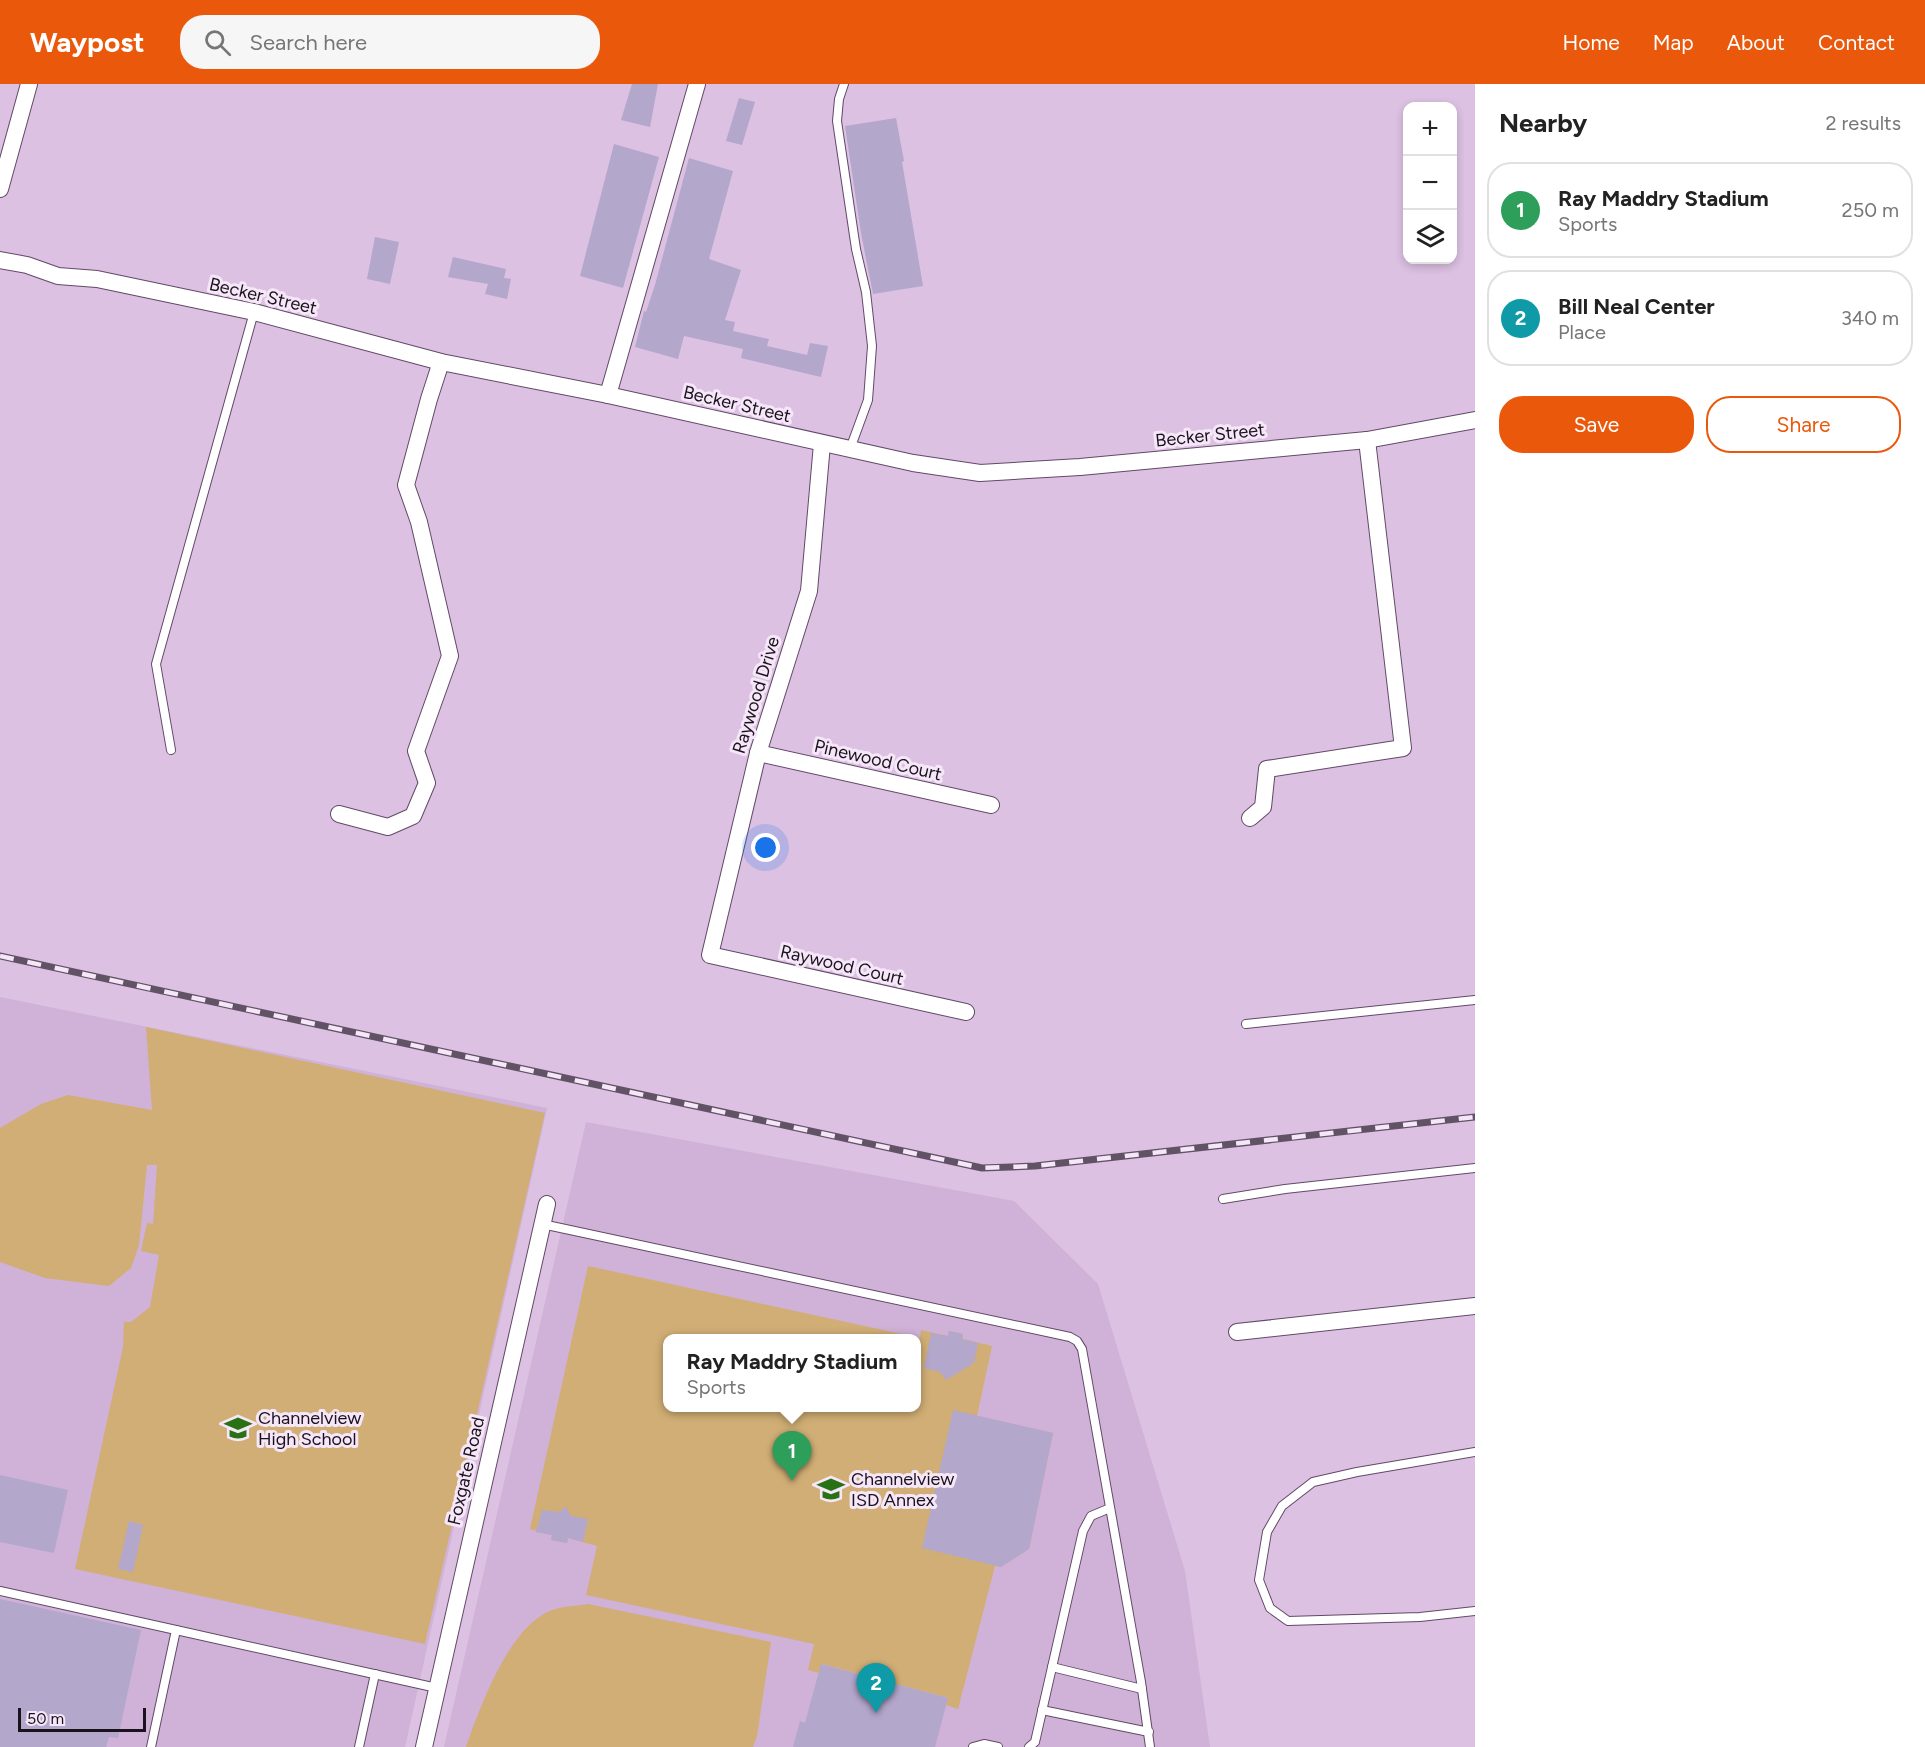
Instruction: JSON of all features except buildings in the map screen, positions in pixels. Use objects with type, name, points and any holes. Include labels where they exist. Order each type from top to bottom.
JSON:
[{"type":"street","points":[[0,189],[29,84]]},
{"type":"street","points":[[608,395],[697,84]]},
{"type":"street","name":"Becker Street","points":[[0,260],[27,265],[58,276],[97,279],[254,312],[441,362],[608,395],[913,463],[980,473],[1080,467],[1367,440],[1475,420]]},
{"type":"street","points":[[339,814],[388,827],[413,816],[427,783],[416,751],[450,656],[419,522],[406,485],[441,362]]},
{"type":"street","points":[[1250,818],[1263,807],[1267,769],[1403,748],[1367,440]]},
{"type":"street","name":"Raywood Drive","points":[[710,955],[758,753],[809,591],[822,444]]},
{"type":"street","name":"Pinewood Court","points":[[758,753],[991,805]]},
{"type":"street","name":"Raywood Court","points":[[710,955],[966,1012]]},
{"type":"street","name":"Foxgate Road","points":[[424,1747],[547,1204]]},
{"type":"street","points":[[1238,1332],[1475,1305]]},
{"type":"lane","points":[[844,84],[839,99],[837,121],[856,249],[866,292],[872,346],[868,400],[850,449]]},
{"type":"lane","points":[[171,750],[156,664],[254,312]]},
{"type":"lane","points":[[1246,1024],[1475,1000]]},
{"type":"lane","points":[[1223,1199],[1285,1188],[1475,1168]]},
{"type":"lane","points":[[542,1224],[1070,1336],[1077,1341],[1082,1349],[1142,1689],[1150,1747]]},
{"type":"lane","points":[[1475,1452],[1313,1482],[1282,1506],[1267,1532],[1259,1580],[1270,1608],[1288,1621],[1420,1617],[1475,1611]]},
{"type":"lane","points":[[1029,1747],[1035,1742],[1083,1531],[1091,1516],[1110,1508]]},
{"type":"lane","points":[[0,1591],[437,1688]]},
{"type":"lane","points":[[151,1747],[176,1630]]},
{"type":"lane","points":[[1052,1667],[1142,1689]]},
{"type":"lane","points":[[359,1747],[375,1674]]},
{"type":"lane","points":[[1042,1710],[1149,1732]]},
{"type":"lane","points":[[973,1747],[984,1744],[998,1747]]},
{"type":"shaded area","name":"Channelview High School","points":[[0,997],[547,1108],[405,1747],[0,1747]]},
{"type":"shaded area","name":"Channelview High School","points":[[146,1027],[545,1113],[425,1644],[75,1569],[123,1347],[124,1322],[131,1322],[150,1307],[159,1255],[141,1251],[147,1223],[153,1224],[157,1165],[147,1165],[139,1245],[131,1268],[109,1286],[45,1278],[0,1262],[0,1128],[41,1104],[68,1095],[152,1110]]},
{"type":"shaded area","name":"Channelview ISD Annex","points":[[586,1122],[1014,1201],[1098,1284],[1185,1571],[1210,1747],[444,1747]]},
{"type":"shaded area","points":[[588,1266],[902,1334],[663,1334],[663,1412],[921,1412],[921,1330],[948,1336],[949,1331],[963,1334],[963,1339],[992,1346],[977,1416],[1053,1433],[1029,1549],[1001,1567],[995,1566],[958,1709],[946,1705],[948,1698],[822,1664],[819,1673],[808,1670],[814,1644],[586,1595],[597,1546],[568,1538],[567,1543],[551,1540],[552,1535],[530,1529]]},
{"type":"shaded area","points":[[588,1604],[771,1642],[757,1736],[753,1747],[466,1747],[488,1690],[522,1633],[537,1619],[552,1610]]},
{"type":"railway","points":[[0,956],[982,1168],[1035,1166],[1475,1117]]},
{"type":"place","name":"Channelview High School","points":[[238,1428]]},
{"type":"place","name":"Ray Maddry Stadium","points":[[792,1481]]},
{"type":"place","name":"Channelview ISD Annex","points":[[831,1489]]},
{"type":"place","name":"Bill Neal Center","points":[[876,1713]]}]
